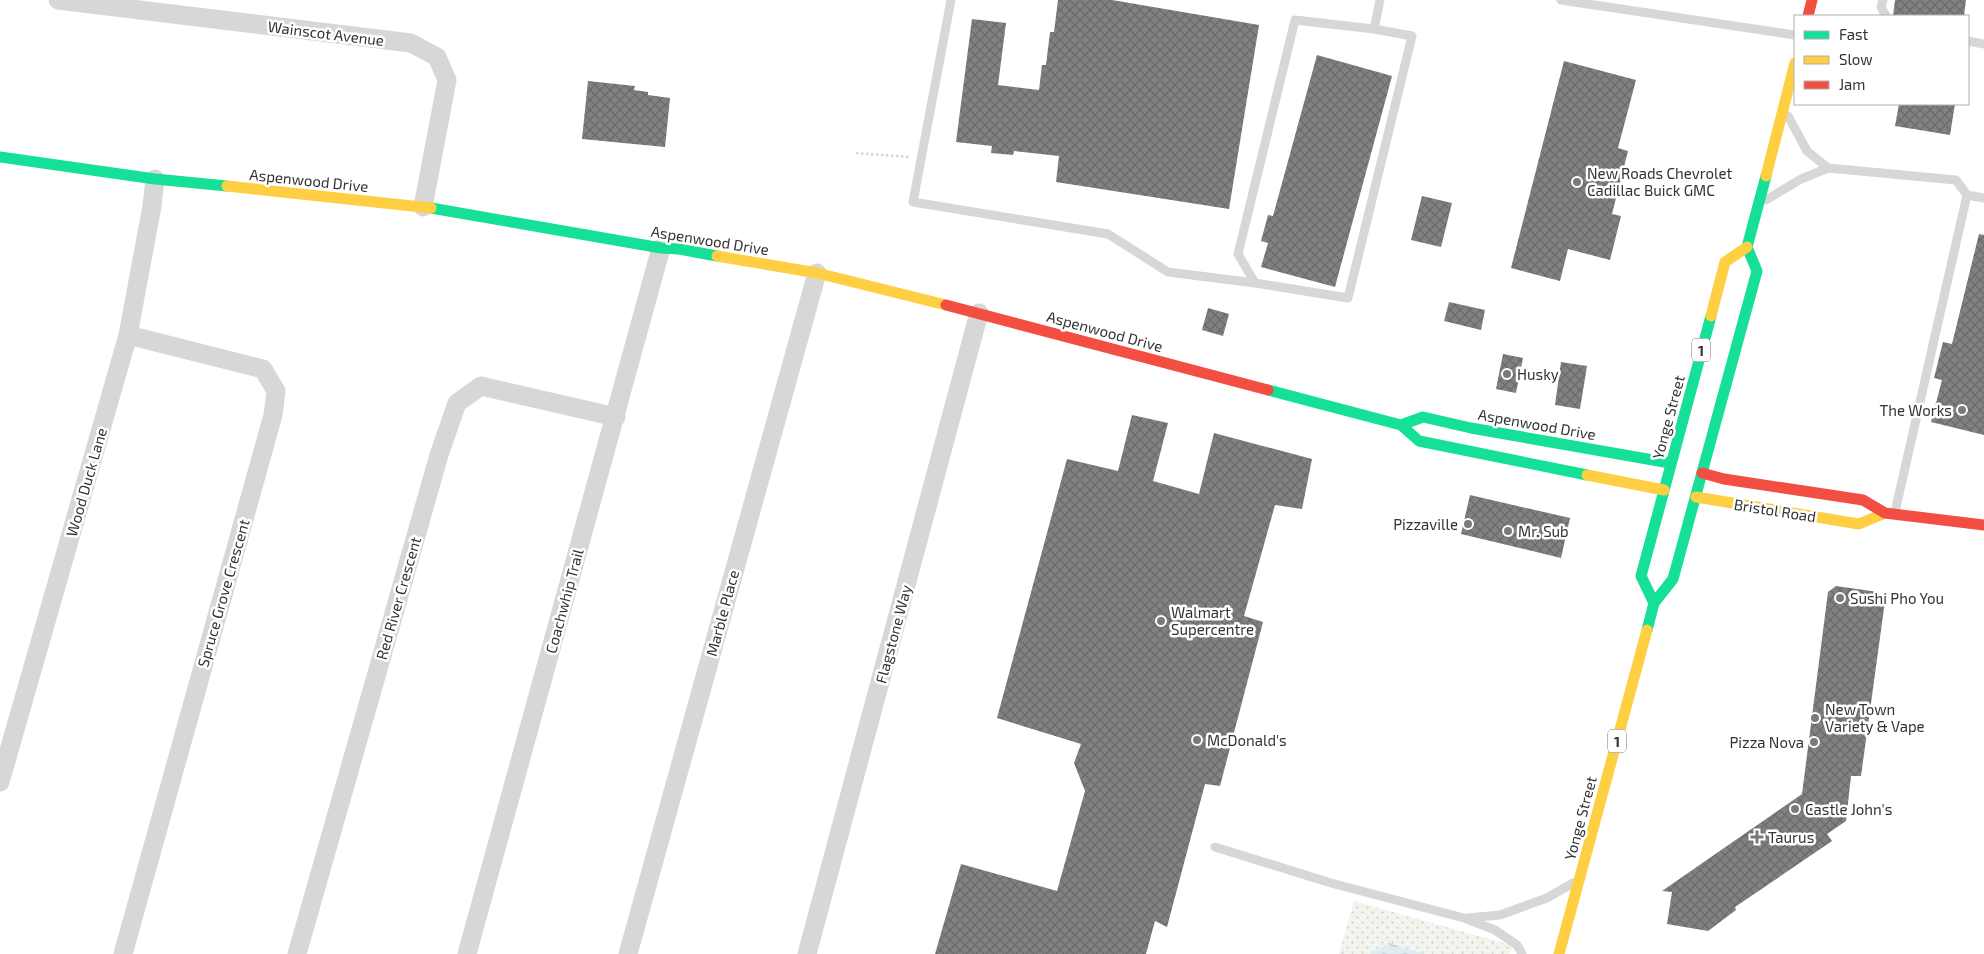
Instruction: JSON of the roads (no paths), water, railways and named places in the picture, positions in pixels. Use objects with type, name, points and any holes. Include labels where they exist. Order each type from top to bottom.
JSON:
[{"type":"street","name":"Wainscot Avenue","points":[[58,0],[411,43],[437,57],[447,80],[423,207]]},
{"type":"street","points":[[1808,15],[1812,0]]},
{"type":"street","points":[[1747,247],[1794,67]]},
{"type":"street","name":"Aspenwood Drive","points":[[0,157],[155,178],[423,207],[817,273],[979,313],[1401,425],[1419,441],[1664,490]]},
{"type":"street","name":"Wood Duck Lane","points":[[0,782],[128,335],[152,206],[155,178]]},
{"type":"street","name":"Yonge Street","points":[[1560,954],[1654,603],[1674,579],[1757,270],[1747,247],[1724,262],[1670,463],[1641,576],[1654,603]]},
{"type":"street","name":"Coachwhip Trail","points":[[467,954],[661,248]]},
{"type":"street","name":"Marble Place","points":[[628,954],[817,273]]},
{"type":"street","name":"Flagstone Way","points":[[807,954],[979,313]]},
{"type":"street","name":"Spruce Grove Crescent","points":[[123,954],[273,414],[276,391],[263,369],[128,335]]},
{"type":"street","name":"Red River Crescent","points":[[297,954],[439,455],[457,403],[481,386],[616,416]]},
{"type":"street","name":"Aspenwood Drive","points":[[1401,425],[1423,417],[1471,428],[1670,463]]},
{"type":"street","name":"Bristol Road","points":[[1670,463],[1724,479],[1863,500],[1890,514],[1984,525]]},
{"type":"street","name":"Bristol Road","points":[[1664,490],[1859,524],[1890,514]]},
{"type":"lane","points":[[951,0],[913,202],[1108,234],[1168,272],[1255,283],[1348,298],[1412,36],[1374,29],[1295,20],[1238,254],[1255,283]]},
{"type":"lane","points":[[1374,29],[1380,0]]},
{"type":"lane","points":[[1562,0],[1794,36]]},
{"type":"lane","points":[[1883,0],[1881,7],[1885,15]]},
{"type":"lane","points":[[1969,41],[1984,44]]},
{"type":"lane","points":[[1784,108],[1807,151],[1828,168]]},
{"type":"lane","points":[[1758,205],[1801,179],[1828,168],[1956,180],[1967,194],[1984,198]]},
{"type":"lane","points":[[1890,514],[1967,194]]},
{"type":"lane","points":[[1215,847],[1330,883],[1464,918],[1495,930],[1517,945],[1522,954]]},
{"type":"lane","points":[[1464,918],[1500,915],[1547,898],[1580,879]]},
{"type":"water","points":[[1389,943],[1425,954],[1370,954]]},
{"type":"place","name":"New Roads Chevrolet Cadillac Buick GMC","points":[[1577,182]]},
{"type":"place","name":"Husky","points":[[1507,374]]},
{"type":"place","name":"The Works","points":[[1962,410]]},
{"type":"place","name":"Pizzaville","points":[[1468,524]]},
{"type":"place","name":"Mr. Sub","points":[[1508,531]]},
{"type":"place","name":"Sushi Pho You","points":[[1840,598]]},
{"type":"place","name":"Walmart Supercentre","points":[[1161,621]]},
{"type":"place","name":"New Town Variety & Vape","points":[[1815,718]]},
{"type":"place","name":"McDonald's","points":[[1197,740]]},
{"type":"place","name":"Pizza Nova","points":[[1814,742]]},
{"type":"place","name":"Castle John's","points":[[1795,809]]},
{"type":"place","name":"Taurus","points":[[1757,837]]}]
